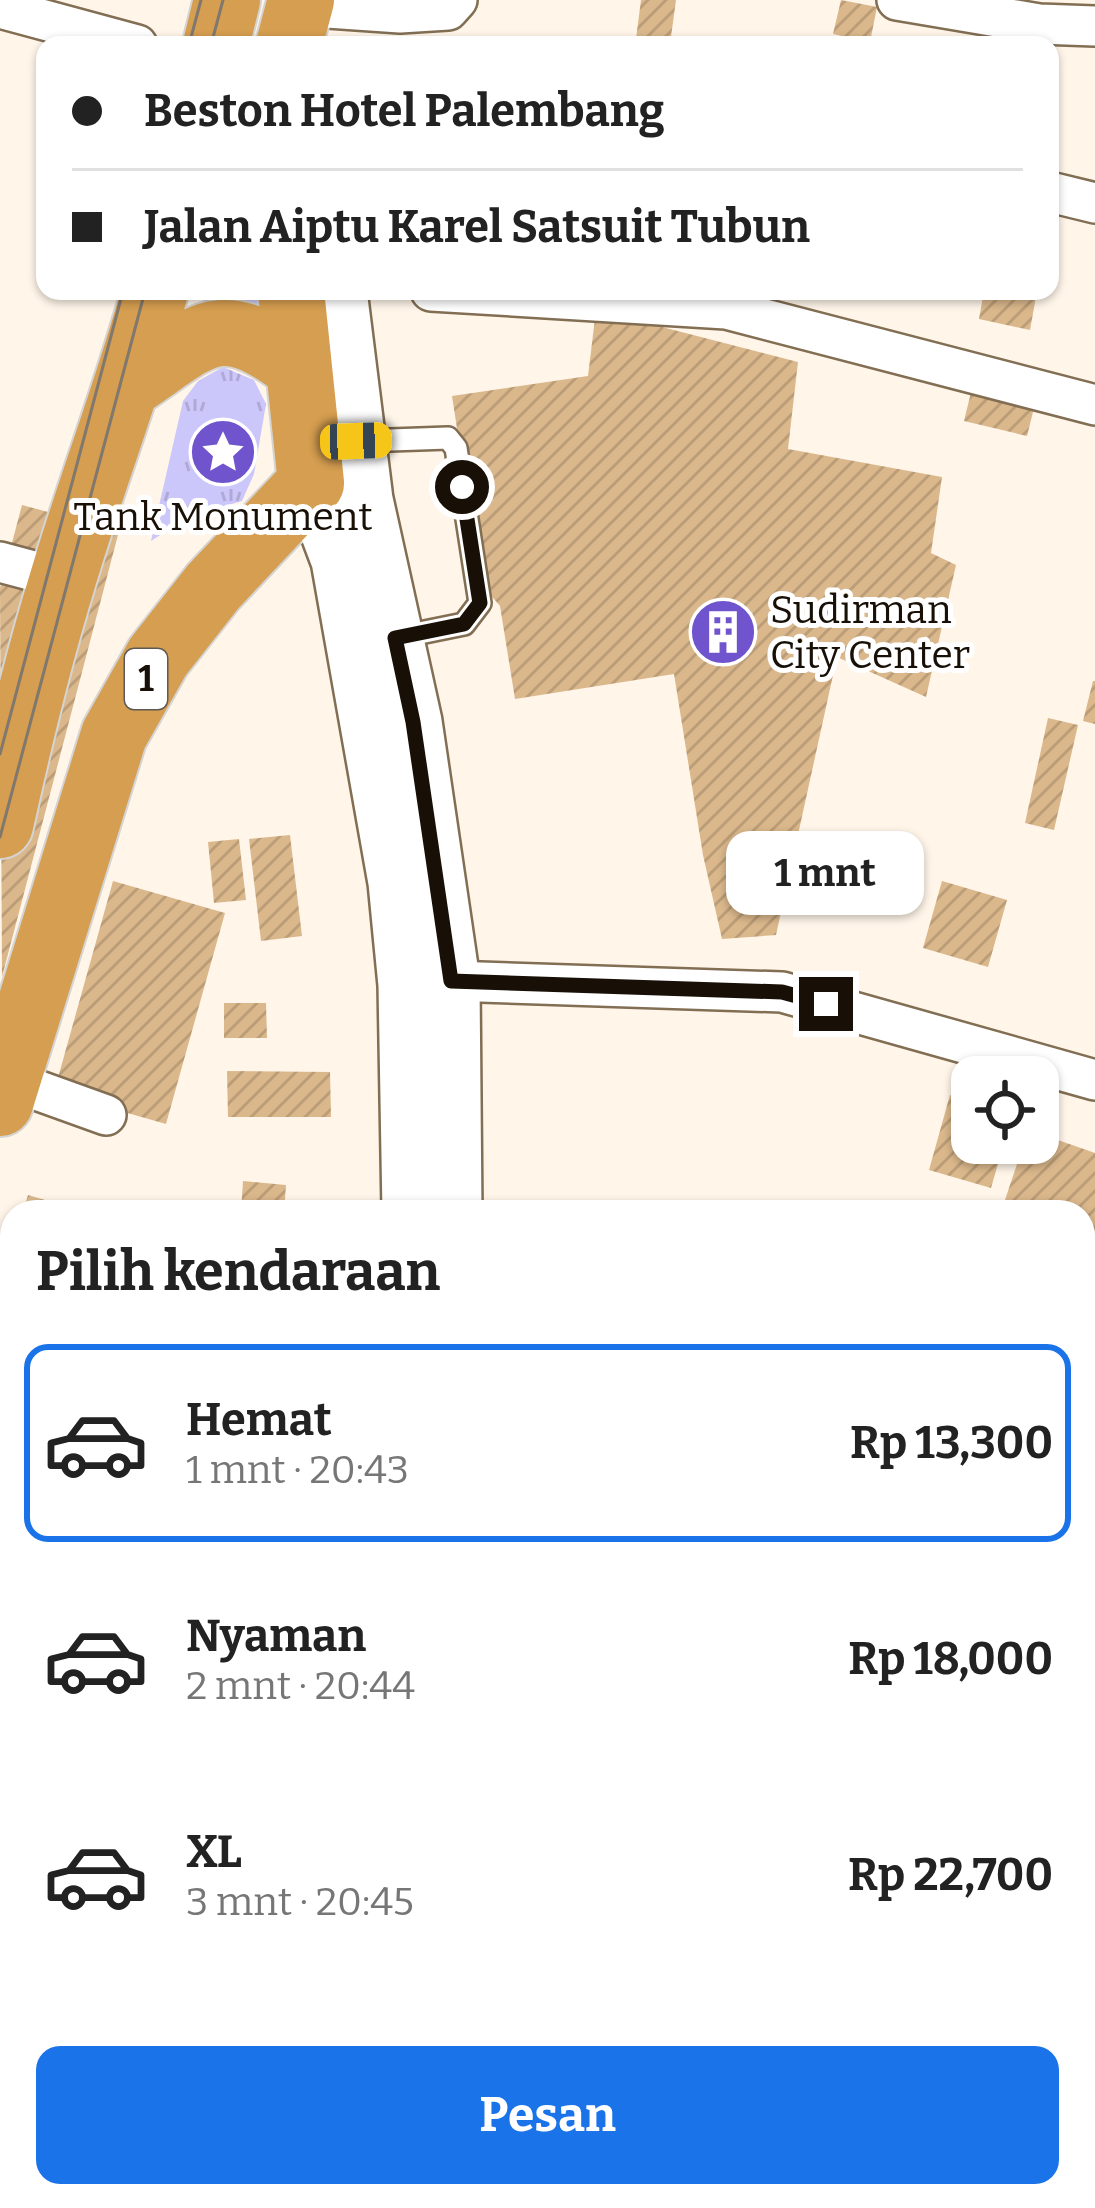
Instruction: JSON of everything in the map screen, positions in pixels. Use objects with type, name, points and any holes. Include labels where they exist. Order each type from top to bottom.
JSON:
[{"type":"highway","points":[[218,36],[226,0]]},
{"type":"highway","points":[[2,804],[63,578],[130,384],[152,300]]},
{"type":"highway","points":[[292,300],[296,366],[334,462]]},
{"type":"highway","points":[[130,384],[206,334],[232,332],[261,339],[296,366]]},
{"type":"highway","name":"1","points":[[3,1091],[114,735],[158,657],[199,605],[334,462]]},
{"type":"main road","points":[[338,300],[334,462],[340,560],[397,882],[429,983],[412,1200]]},
{"type":"main road","points":[[334,462],[364,500],[413,722],[429,983],[452,1200]]},
{"type":"street","points":[[294,24],[448,10],[457,0]]},
{"type":"street","points":[[897,0],[1042,12],[1095,26]]},
{"type":"street","points":[[0,8],[104,36]]},
{"type":"street","points":[[1059,194],[1095,202]]},
{"type":"street","points":[[578,300],[726,309],[1095,405]]},
{"type":"street","points":[[0,562],[40,573]]},
{"type":"street","points":[[429,983],[782,992],[1095,1080]]},
{"type":"street","points":[[3,1091],[106,1115]]},
{"type":"lane","points":[[334,462],[448,438],[456,448],[480,603],[464,624],[395,638]]},
{"type":"green space","points":[[204,300],[258,300],[260,313],[200,313]]},
{"type":"green space","points":[[223,367],[254,380],[266,404],[254,474],[242,501],[188,517],[151,541],[183,401],[198,381]]},
{"type":"building","points":[[641,0],[676,0],[671,36],[636,36]]},
{"type":"building","points":[[841,0],[877,7],[871,36],[833,34]]},
{"type":"building","points":[[982,300],[1035,300],[1030,330],[979,319]]},
{"type":"building","name":"Sudirman City Center","points":[[596,310],[798,362],[788,449],[942,477],[931,553],[956,565],[926,697],[837,657],[776,935],[722,939],[703,855],[674,674],[515,699],[500,606],[481,584],[452,396],[588,376]]},
{"type":"building","points":[[973,384],[1036,400],[1027,436],[964,421]]},
{"type":"building","points":[[22,505],[119,531],[2,977],[0,588]]},
{"type":"building","points":[[1095,681],[1095,724],[1083,721]]},
{"type":"building","points":[[1048,718],[1078,725],[1054,830],[1025,823]]},
{"type":"building","points":[[290,835],[302,936],[261,941],[249,839]]},
{"type":"building","points":[[239,839],[246,900],[214,903],[208,842]]},
{"type":"building","points":[[113,881],[225,913],[166,1124],[54,1092]]},
{"type":"building","points":[[942,881],[1007,900],[988,967],[923,948]]},
{"type":"building","points":[[224,1003],[266,1003],[267,1038],[224,1038]]},
{"type":"building","points":[[227,1071],[330,1072],[331,1117],[228,1117]]},
{"type":"building","points":[[951,1095],[951,1164],[998,1164],[991,1188],[929,1170]]},
{"type":"building","points":[[1059,1140],[1095,1153],[1095,1200],[1005,1200],[1017,1164],[1059,1164]]},
{"type":"building","points":[[243,1181],[286,1185],[285,1200],[242,1200]]},
{"type":"tram line","points":[[191,36],[201,0]]},
{"type":"tram line","points":[[213,36],[223,0]]},
{"type":"tram line","points":[[0,754],[121,300]]},
{"type":"tram line","points":[[0,837],[143,300]]},
{"type":"place","name":"Tank Monument","points":[[223,452]]},
{"type":"place","name":"Sudirman City Center","points":[[723,632]]},
{"type":"route","points":[[462,487],[480,603],[464,624],[395,638],[413,722],[451,981],[782,992],[826,1004]]}]
